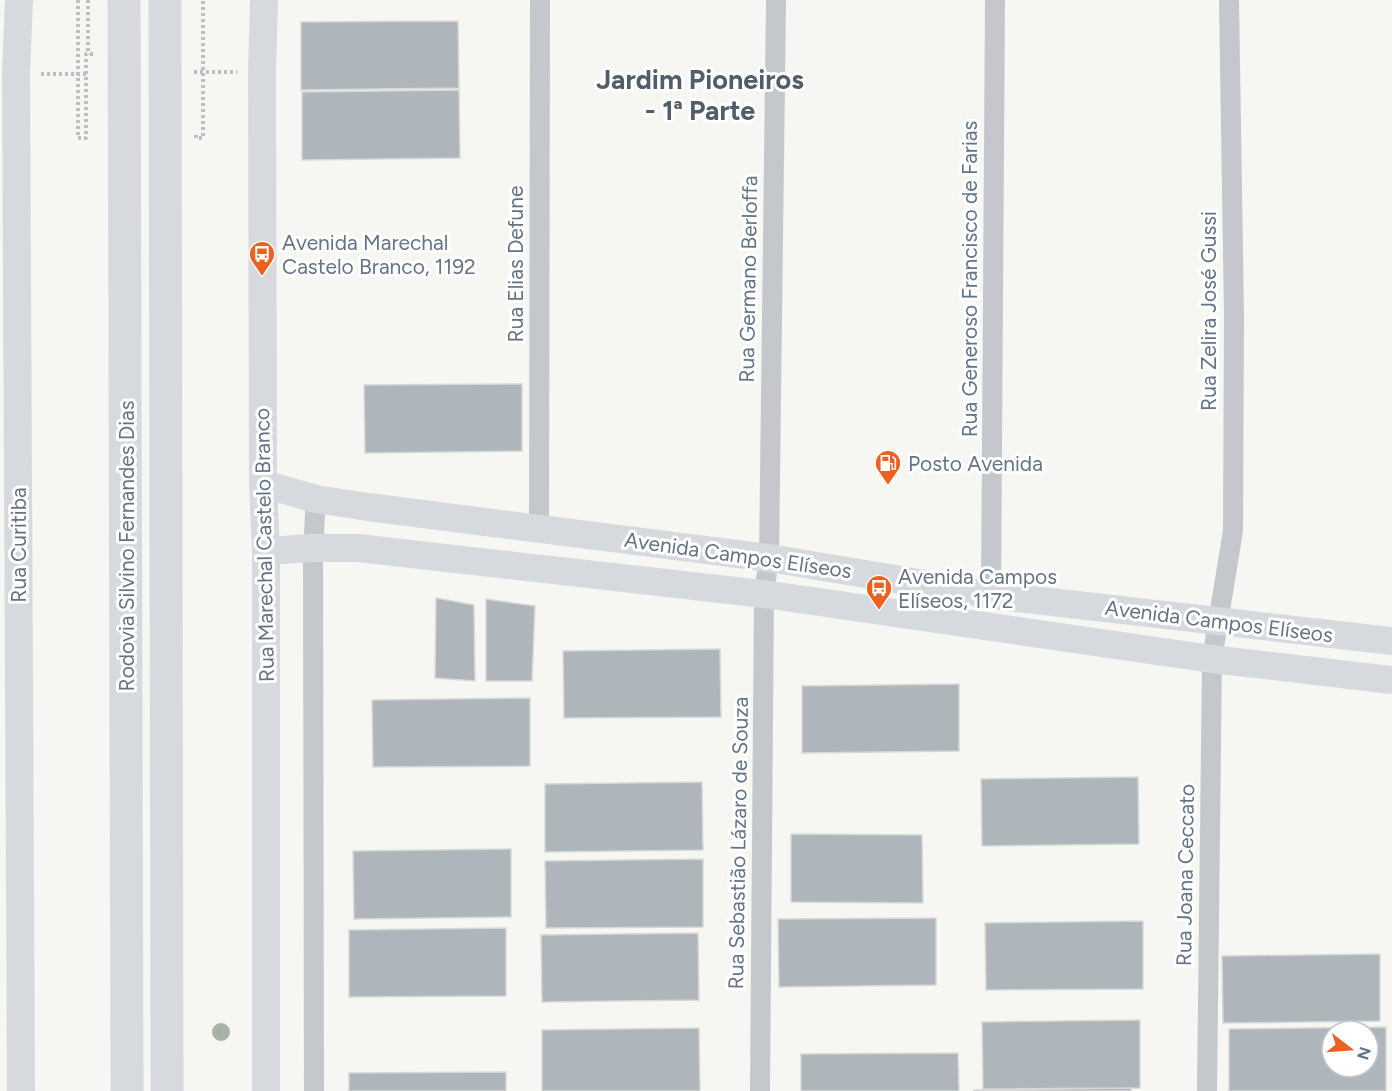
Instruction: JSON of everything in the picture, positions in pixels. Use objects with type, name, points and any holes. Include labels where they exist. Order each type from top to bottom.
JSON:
[{"type":"highway","name":"Rodovia Silvino Fernandes Dias","points":[[124,0],[127,1091]]},
{"type":"highway","name":"Rodovia Silvino Fernandes Dias","points":[[165,0],[167,1091]]},
{"type":"street","name":"Rua Curitiba","points":[[19,0],[9,540],[21,1091]]},
{"type":"street","name":"Rua Marechal Castelo Branco","points":[[264,0],[262,72],[263,484],[266,551],[266,1091]]},
{"type":"street","name":"Rua Elias Defune","points":[[538,529],[540,0]]},
{"type":"street","name":"Rua Germano Berloffa","points":[[764,594],[769,558],[776,0]]},
{"type":"street","name":"Rua Generoso Francisco de Farias","points":[[991,595],[994,0]]},
{"type":"street","name":"Rua Zelira José Gussi","points":[[1212,659],[1233,531],[1234,316],[1229,0]]},
{"type":"street","name":"Avenida Campos Elíseos","points":[[263,484],[316,499],[769,558],[991,595],[1392,641]]},
{"type":"street","points":[[314,1091],[313,548],[316,499]]},
{"type":"street","name":"Avenida Campos Elíseos","points":[[266,551],[358,548],[764,594],[1212,659],[1392,680]]},
{"type":"street","name":"Rua Sebastião Lázaro de Souza","points":[[760,1091],[764,594]]},
{"type":"street","name":"Rua Joana Ceccato","points":[[1207,1091],[1212,659]]},
{"type":"path","points":[[78,0],[78,138],[86,138],[86,54]]},
{"type":"path","points":[[16,74],[88,74],[88,0]]},
{"type":"path","points":[[196,127],[196,138],[203,138],[203,0]]},
{"type":"path","points":[[196,64],[194,73],[262,72]]},
{"type":"building","points":[[458,21],[459,88],[301,90],[301,22]]},
{"type":"building","points":[[459,90],[460,158],[302,160],[302,92]]},
{"type":"building","points":[[522,384],[522,451],[365,453],[364,385]]},
{"type":"building","points":[[436,598],[474,605],[475,681],[435,678]]},
{"type":"building","points":[[486,599],[535,606],[532,681],[486,681]]},
{"type":"building","points":[[720,649],[721,717],[564,718],[563,651]]},
{"type":"building","points":[[959,684],[959,751],[802,753],[802,686]]},
{"type":"building","points":[[530,698],[530,766],[373,767],[372,700]]},
{"type":"building","points":[[1138,777],[1139,844],[982,846],[981,779]]},
{"type":"building","points":[[702,782],[703,850],[545,852],[545,784]]},
{"type":"building","points":[[791,834],[922,835],[923,903],[791,902]]},
{"type":"building","points":[[511,849],[511,917],[354,919],[353,851]]},
{"type":"building","points":[[703,859],[703,927],[546,928],[545,861]]},
{"type":"building","points":[[936,918],[936,985],[779,987],[778,919]]},
{"type":"building","points":[[1143,921],[1143,989],[986,990],[985,923]]},
{"type":"building","points":[[506,928],[506,996],[349,997],[349,930]]},
{"type":"building","points":[[698,933],[699,1000],[542,1002],[541,935]]},
{"type":"building","points":[[1380,954],[1380,1019],[1223,1023],[1222,956]]},
{"type":"building","points":[[1140,1020],[1140,1088],[983,1089],[982,1022]]},
{"type":"building","points":[[1380,1027],[1386,1027],[1386,1091],[1229,1091],[1229,1029],[1320,1028],[1320,1079],[1380,1079]]},
{"type":"building","points":[[699,1028],[700,1091],[542,1091],[542,1030]]},
{"type":"building","points":[[958,1053],[959,1091],[801,1091],[801,1054]]},
{"type":"building","points":[[506,1072],[506,1091],[349,1091],[349,1073]]},
{"type":"building","points":[[1131,1088],[1131,1091],[974,1091],[974,1090]]},
{"type":"place","name":"Avenida Marechal Castelo Branco, 1192","points":[[262,277]]},
{"type":"place","name":"Posto Avenida","points":[[888,486]]},
{"type":"place","name":"Avenida Campos Elíseos, 1172","points":[[879,611]]},
{"type":"district","name":"Jardim Pioneiros - 1ª Parte","points":[[700,94]]}]
